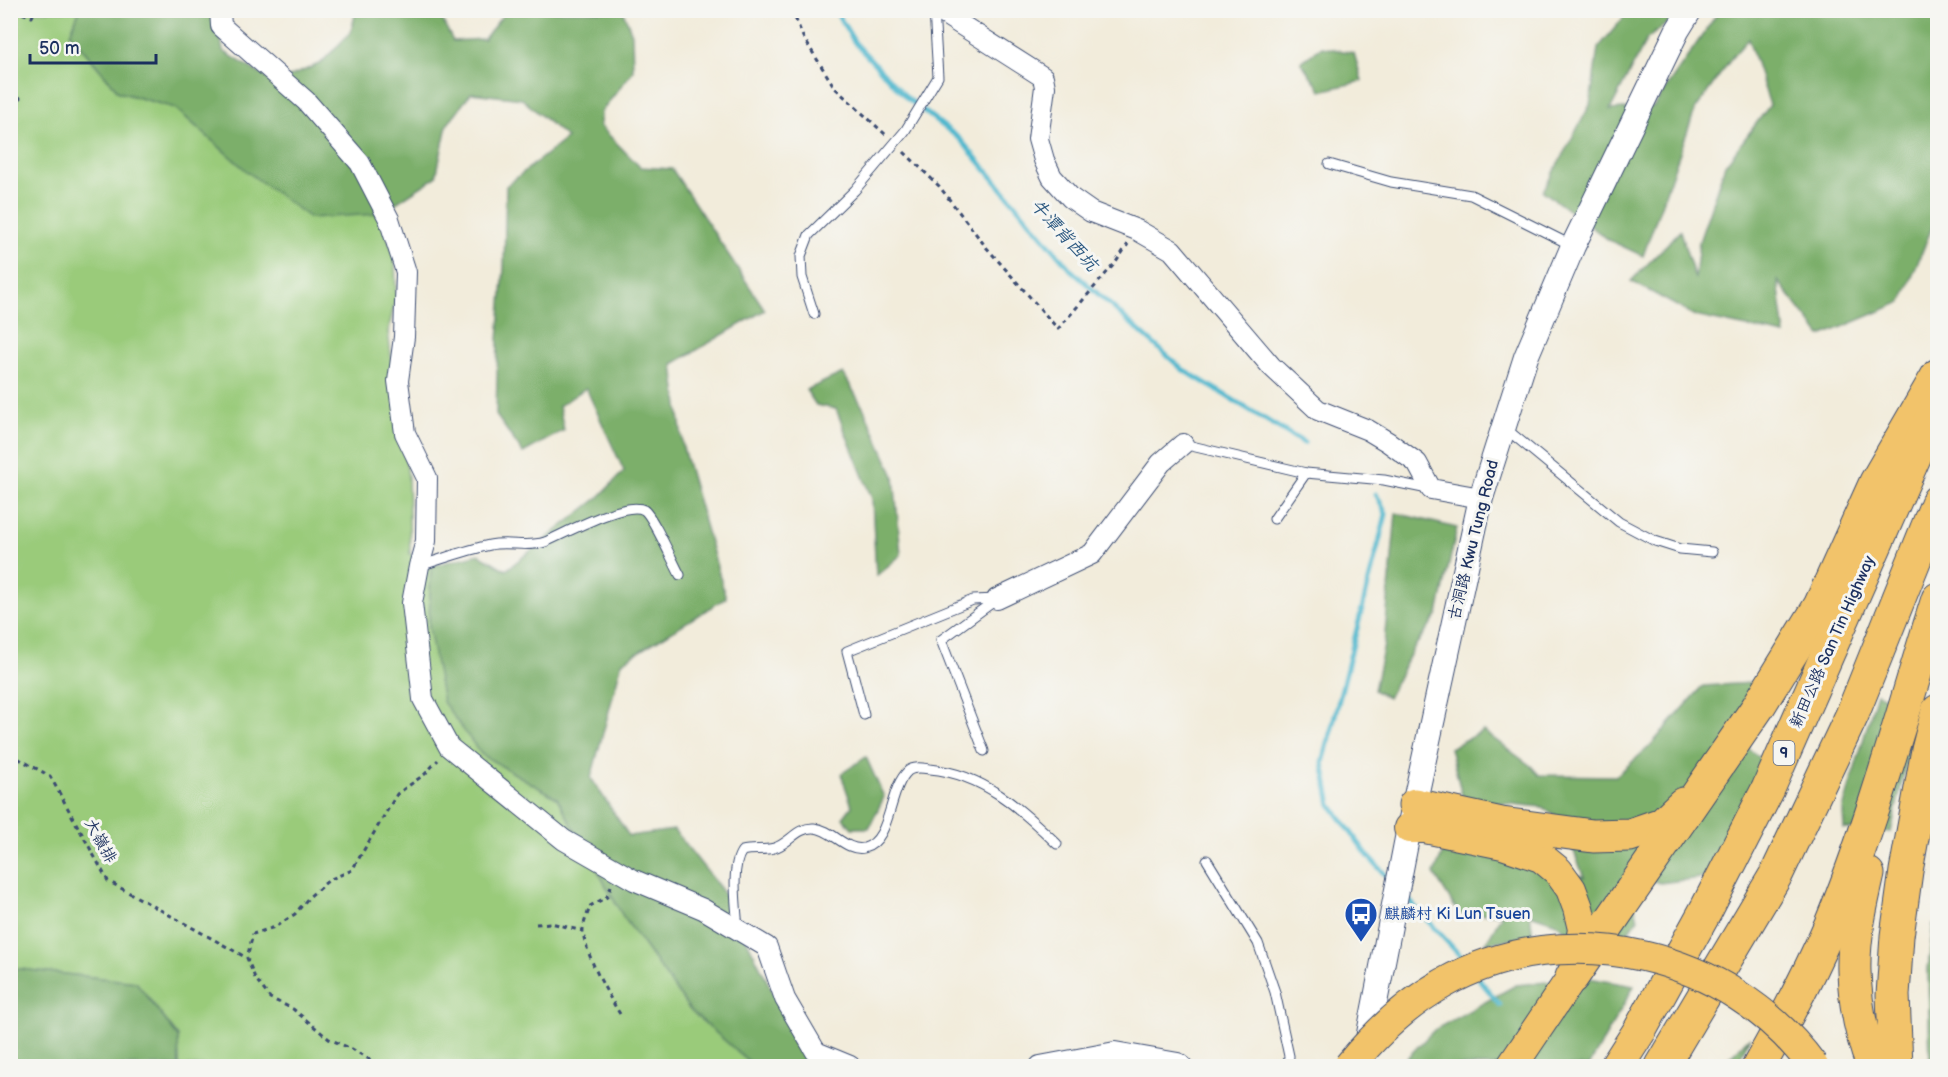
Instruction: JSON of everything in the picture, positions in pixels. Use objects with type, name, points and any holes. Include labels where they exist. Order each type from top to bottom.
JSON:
[{"type":"highway","points":[[1572,977],[1758,707],[1820,606],[1876,482],[1938,375]]},
{"type":"highway","name":"新田公路 San Tin Highway","points":[[1617,1066],[1640,1030],[1706,910],[1768,789],[1938,403]]},
{"type":"highway","points":[[1662,1066],[1777,873],[1852,715],[1938,501]]},
{"type":"highway","points":[[1760,1066],[1814,963],[1835,912],[1865,832],[1938,598]]},
{"type":"highway","points":[[1873,1066],[1859,1014],[1854,970],[1859,915],[1913,676]]},
{"type":"highway","points":[[1896,1066],[1893,995],[1897,936],[1906,871],[1928,750],[1938,711]]},
{"type":"highway","points":[[1412,817],[1502,824],[1593,836],[1630,835],[1662,824],[1701,789]]},
{"type":"main road","points":[[1412,817],[1425,828],[1503,844],[1542,857],[1558,871],[1571,889],[1583,929],[1572,977],[1512,1066]]},
{"type":"main road","points":[[1349,1066],[1389,1022],[1443,983],[1497,961],[1527,954],[1574,949],[1628,952],[1658,959],[1715,982],[1772,1020],[1814,1066]]},
{"type":"street","points":[[220,10],[221,26],[306,100],[360,163],[389,219],[406,272],[404,337],[398,381],[405,433],[427,478],[426,541],[412,603],[423,699],[449,747],[564,840],[634,880],[703,909],[767,947],[785,999],[816,1052],[850,1066]]},
{"type":"street","points":[[936,10],[1043,77],[1045,87],[1038,139],[1052,177],[1071,198],[1091,212],[1137,230],[1173,250],[1271,366],[1318,410],[1368,430],[1388,442],[1417,463],[1431,489],[1481,498]]},
{"type":"street","name":"古洞路 Kwu Tung Road","points":[[1363,1066],[1412,817],[1481,498],[1526,357],[1573,246],[1677,31],[1690,10]]},
{"type":"street","points":[[997,598],[1092,554],[1161,462],[1183,444]]},
{"type":"street","points":[[1040,1066],[1115,1052],[1178,1063],[1182,1066]]},
{"type":"lane","points":[[814,314],[802,277],[801,256],[809,235],[855,190],[905,131],[938,77],[936,10]]},
{"type":"lane","points":[[1329,164],[1391,182],[1471,195],[1573,246]]},
{"type":"lane","points":[[1504,426],[1619,522],[1655,541],[1680,549],[1712,552]]},
{"type":"lane","points":[[1183,444],[1306,473],[1384,480],[1431,489]]},
{"type":"lane","points":[[1274,519],[1306,473]]},
{"type":"lane","points":[[419,566],[491,545],[544,542],[575,527],[626,509],[636,508],[647,513],[680,575]]},
{"type":"lane","points":[[864,715],[847,651],[973,600],[997,598]]},
{"type":"lane","points":[[984,751],[941,640],[997,598]]},
{"type":"lane","points":[[738,930],[736,869],[738,857],[742,851],[776,848],[808,828],[825,830],[856,849],[865,848],[879,839],[900,783],[911,769],[948,771],[997,791],[1033,820],[1057,844]]},
{"type":"lane","points":[[1208,860],[1258,943],[1275,992],[1289,1056],[1288,1066]]},
{"type":"path","points":[[14,10],[32,17],[34,10]]},
{"type":"path","points":[[792,10],[803,37],[835,88],[939,186],[986,247],[1058,329],[1116,262]]},
{"type":"path","points":[[10,81],[20,98],[10,114]]},
{"type":"path","points":[[377,1066],[352,1049],[329,1039],[293,1009],[270,998],[255,978],[247,958],[253,934],[275,927],[295,914],[309,897],[329,880],[352,870],[397,794],[425,774],[449,747]]},
{"type":"path","name":"大嶺排","points":[[10,754],[50,776],[108,880],[247,958]]},
{"type":"path","points":[[616,870],[607,897],[590,906],[582,931],[606,991],[620,1014]]},
{"type":"path","points":[[536,924],[551,923],[582,931]]},
{"type":"green space","points":[[11,11],[79,11],[70,34],[119,92],[175,108],[240,165],[379,214],[395,257],[396,297],[388,332],[408,477],[410,554],[431,566],[429,628],[481,754],[557,798],[623,916],[690,1010],[754,1066],[179,1066],[178,1036],[136,982],[11,968]]},
{"type":"green space","points":[[79,11],[216,11],[223,51],[275,83],[321,63],[351,32],[356,11],[441,11],[441,17],[453,41],[484,39],[506,11],[623,11],[632,34],[633,71],[601,112],[600,126],[640,167],[672,169],[765,310],[673,364],[683,448],[726,598],[622,662],[591,778],[629,836],[674,830],[721,889],[788,1022],[815,1066],[754,1066],[690,1010],[623,916],[557,798],[481,754],[443,702],[429,628],[431,566],[479,554],[506,570],[598,498],[624,471],[586,388],[559,406],[564,430],[523,453],[496,415],[506,186],[567,138],[522,99],[471,93],[447,125],[436,177],[379,214],[310,218],[249,173],[175,108],[119,92],[70,34]]},
{"type":"green space","points":[[1622,11],[1683,11],[1647,39],[1610,110],[1653,107],[1719,11],[1937,11],[1937,215],[1902,302],[1821,336],[1778,281],[1785,335],[1695,316],[1631,281],[1680,231],[1695,279],[1699,242],[1725,165],[1770,105],[1748,39],[1733,56],[1695,110],[1643,256],[1609,240],[1543,191],[1590,105],[1598,48],[1625,16]]},
{"type":"green space","points":[[1322,47],[1354,53],[1362,81],[1321,91],[1301,62]]},
{"type":"green space","points":[[843,373],[864,409],[894,476],[901,555],[876,576],[872,499],[836,409],[816,405],[806,390]]},
{"type":"green space","points":[[1396,513],[1457,528],[1438,614],[1413,649],[1388,698],[1374,690],[1384,645]]},
{"type":"green space","points":[[1752,683],[1749,749],[1761,759],[1750,801],[1709,877],[1660,883],[1626,872],[1638,919],[1622,940],[1606,904],[1598,917],[1571,934],[1554,922],[1530,914],[1533,936],[1486,943],[1502,914],[1459,914],[1434,874],[1446,845],[1584,877],[1561,819],[1542,807],[1463,799],[1450,748],[1483,731],[1531,766],[1539,775],[1616,776],[1649,747],[1703,686]]},
{"type":"green space","points":[[1877,693],[1917,713],[1891,832],[1844,829],[1843,809]]},
{"type":"green space","points":[[866,757],[884,797],[869,828],[852,828],[843,818],[852,806],[841,774]]},
{"type":"green space","points":[[1933,925],[1938,926],[1937,1066],[1930,1066],[1928,969]]},
{"type":"green space","points":[[11,968],[136,982],[178,1037],[179,1066],[11,1066]]},
{"type":"green space","points":[[1589,978],[1634,986],[1589,1066],[1399,1066],[1434,1030],[1516,985]]},
{"type":"green space","points":[[1750,1037],[1736,1066],[1720,1066]]},
{"type":"waterway","name":"牛潭背西坑","points":[[835,10],[855,43],[907,98],[960,139],[1071,270],[1182,369],[1304,443]]},
{"type":"waterway","points":[[1376,494],[1386,514],[1323,763],[1331,805],[1369,857],[1391,881]]},
{"type":"waterway","points":[[1403,894],[1466,962]]},
{"type":"waterway","points":[[1479,979],[1500,1005]]},
{"type":"place","name":"麒麟村 Ki Lun Tsuen","points":[[1361,943]]}]
